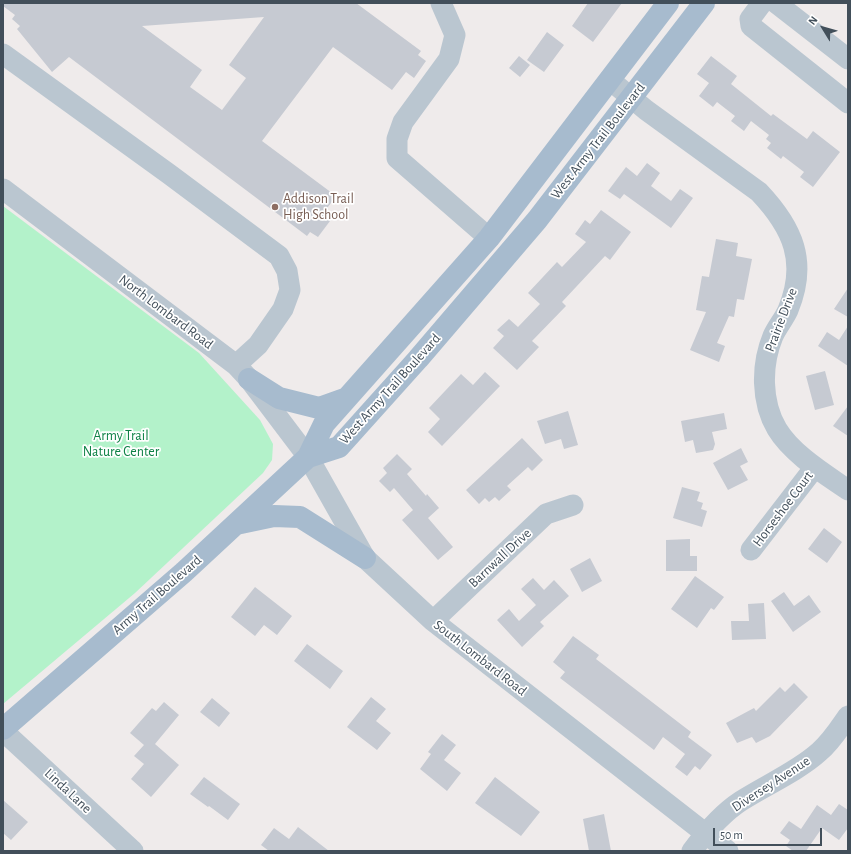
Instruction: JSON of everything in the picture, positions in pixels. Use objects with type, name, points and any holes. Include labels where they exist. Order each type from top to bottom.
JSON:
[{"type":"main road","name":"West Army Trail Boulevard","points":[[308,457],[324,424],[489,238],[668,3]]},
{"type":"main road","name":"West Army Trail Boulevard","points":[[308,457],[340,447],[418,359],[537,220],[704,3]]},
{"type":"main road","points":[[489,238],[507,255]]},
{"type":"main road","points":[[243,372],[278,398],[318,408],[348,398]]},
{"type":"main road","name":"Army Trail Boulevard","points":[[3,730],[178,578],[308,457]]},
{"type":"main road","points":[[235,525],[274,516],[300,517],[365,558]]},
{"type":"street","points":[[441,3],[455,35],[449,59],[403,122],[397,139],[397,158],[489,238]]},
{"type":"street","points":[[762,3],[750,19],[751,26],[848,103]]},
{"type":"street","points":[[776,3],[848,59]]},
{"type":"street","points":[[3,54],[169,174],[279,256],[287,271],[290,290],[283,309],[258,345],[243,372]]},
{"type":"street","name":"Prairie Drive","points":[[610,80],[759,192],[774,208],[785,226],[795,251],[797,274],[794,294],[774,335],[767,354],[765,370],[766,397],[771,416],[778,430],[794,449],[815,467],[848,490]]},
{"type":"street","name":"North Lombard Road","points":[[3,189],[243,372],[308,457]]},
{"type":"street","name":"South Lombard Road","points":[[308,457],[365,558],[433,621],[728,851]]},
{"type":"street","name":"Horseshoe Court","points":[[751,550],[815,467]]},
{"type":"street","name":"Barnwall Drive","points":[[433,621],[546,514],[573,505]]},
{"type":"street","name":"Diversey Avenue","points":[[692,851],[699,828],[723,815],[740,801],[803,764],[819,752],[834,737],[848,716]]},
{"type":"street","name":"Linda Lane","points":[[3,730],[133,851]]},
{"type":"green space","name":"Army Trail Nature Center","points":[[3,206],[199,353],[260,420],[273,444],[272,460],[263,473],[135,593],[3,704]]},
{"type":"building","name":"Addison Trail High School","points":[[3,3],[356,3],[421,51],[418,55],[426,61],[414,78],[406,72],[392,90],[333,47],[262,141],[336,196],[325,211],[333,217],[318,237],[310,232],[307,236],[69,57],[52,72],[17,29],[20,26],[12,19],[15,15],[3,6]],"holes":[[[264,17],[229,65],[246,78],[222,110],[190,87],[202,70],[142,26]]]},
{"type":"building","points":[[588,3],[622,3],[593,42],[572,26]]},
{"type":"building","points":[[547,32],[564,45],[544,72],[527,60]]},
{"type":"building","points":[[519,56],[530,65],[520,77],[509,68]]},
{"type":"building","points":[[711,56],[737,76],[731,84],[771,116],[773,114],[807,139],[813,131],[840,152],[813,187],[800,177],[804,172],[783,156],[781,159],[767,148],[771,143],[766,139],[769,135],[751,121],[744,131],[731,121],[735,116],[717,102],[713,107],[699,96],[709,83],[697,74]]},
{"type":"building","points":[[647,163],[660,173],[651,186],[671,201],[680,189],[693,198],[671,228],[624,194],[620,199],[608,191],[626,167],[637,176]]},
{"type":"building","points":[[601,210],[631,232],[610,260],[605,256],[562,302],[566,306],[532,341],[539,347],[517,370],[493,348],[504,336],[497,330],[509,319],[518,327],[540,304],[528,293],[557,262],[562,267],[586,242],[575,234],[585,220],[590,224]]},
{"type":"building","points":[[716,239],[738,243],[736,256],[752,259],[744,300],[737,299],[734,317],[729,316],[717,343],[725,346],[719,362],[690,350],[706,312],[696,310],[702,276],[709,277]]},
{"type":"building","points":[[848,288],[848,317],[834,309]]},
{"type":"building","points":[[848,326],[848,366],[818,346],[827,332],[839,340]]},
{"type":"building","points":[[825,371],[834,405],[815,410],[806,376]]},
{"type":"building","points":[[485,372],[500,386],[442,446],[428,432],[440,419],[429,408],[461,374],[473,385]]},
{"type":"building","points":[[848,406],[848,436],[833,426]]},
{"type":"building","points":[[568,411],[578,445],[564,449],[561,439],[545,444],[537,421]]},
{"type":"building","points":[[724,413],[727,429],[712,432],[715,444],[713,450],[696,453],[693,440],[685,442],[681,421]]},
{"type":"building","points":[[522,438],[543,460],[532,471],[528,467],[507,486],[511,490],[499,501],[495,497],[489,502],[485,498],[479,504],[466,490]]},
{"type":"building","points":[[741,448],[748,462],[740,466],[748,480],[728,490],[713,463]]},
{"type":"building","points":[[397,454],[412,469],[407,474],[426,496],[427,494],[439,508],[428,518],[453,547],[438,560],[402,520],[413,510],[394,488],[390,492],[379,481],[387,473],[383,468]]},
{"type":"building","points":[[682,487],[700,492],[697,501],[703,503],[701,509],[707,511],[702,527],[673,518]]},
{"type":"building","points":[[824,528],[842,542],[827,563],[808,549]]},
{"type":"building","points":[[690,539],[690,556],[697,556],[697,571],[666,571],[666,540]]},
{"type":"building","points":[[590,558],[602,581],[582,592],[570,569]]},
{"type":"building","points":[[695,576],[724,597],[714,610],[711,608],[697,628],[671,609]]},
{"type":"building","points":[[533,578],[544,590],[554,580],[569,596],[540,622],[544,626],[522,647],[497,620],[509,609],[519,621],[536,605],[521,589]]},
{"type":"building","points":[[255,587],[292,616],[277,635],[264,625],[255,636],[231,617]]},
{"type":"building","points":[[784,592],[794,606],[809,595],[821,612],[793,632],[771,601]]},
{"type":"building","points":[[764,603],[766,639],[732,640],[731,621],[749,621],[748,604]]},
{"type":"building","points":[[573,636],[599,655],[596,659],[691,732],[688,737],[712,755],[700,770],[695,766],[687,776],[675,767],[685,754],[663,737],[654,750],[560,678],[565,672],[553,662]]},
{"type":"building","points":[[307,644],[343,671],[330,689],[294,661]]},
{"type":"building","points":[[794,683],[808,697],[770,736],[756,743],[752,737],[737,743],[726,723],[754,708],[756,711],[780,687],[785,692]]},
{"type":"building","points":[[371,697],[386,709],[376,721],[391,733],[377,750],[347,727]]},
{"type":"building","points":[[212,698],[230,713],[219,727],[200,712]]},
{"type":"building","points":[[164,702],[179,715],[155,744],[179,765],[151,797],[131,779],[144,764],[134,756],[144,745],[130,733],[152,708],[156,711]]},
{"type":"building","points":[[442,734],[456,745],[444,760],[461,773],[447,791],[420,769],[431,754],[428,752]]},
{"type":"building","points":[[204,777],[240,804],[228,820],[190,794]]},
{"type":"building","points":[[495,777],[540,812],[521,836],[475,803]]},
{"type":"building","points":[[3,800],[28,822],[11,840],[3,833]]},
{"type":"building","points":[[839,804],[848,810],[848,828],[839,840],[822,828],[806,851],[793,851],[786,846],[790,840],[780,833],[789,821],[801,829],[817,805],[831,815]]},
{"type":"building","points":[[604,814],[611,851],[589,851],[583,819]]},
{"type":"building","points":[[298,827],[329,851],[269,851],[261,845],[274,828],[289,839]]},
{"type":"place","name":"Addison Trail High School","points":[[275,207]]}]
